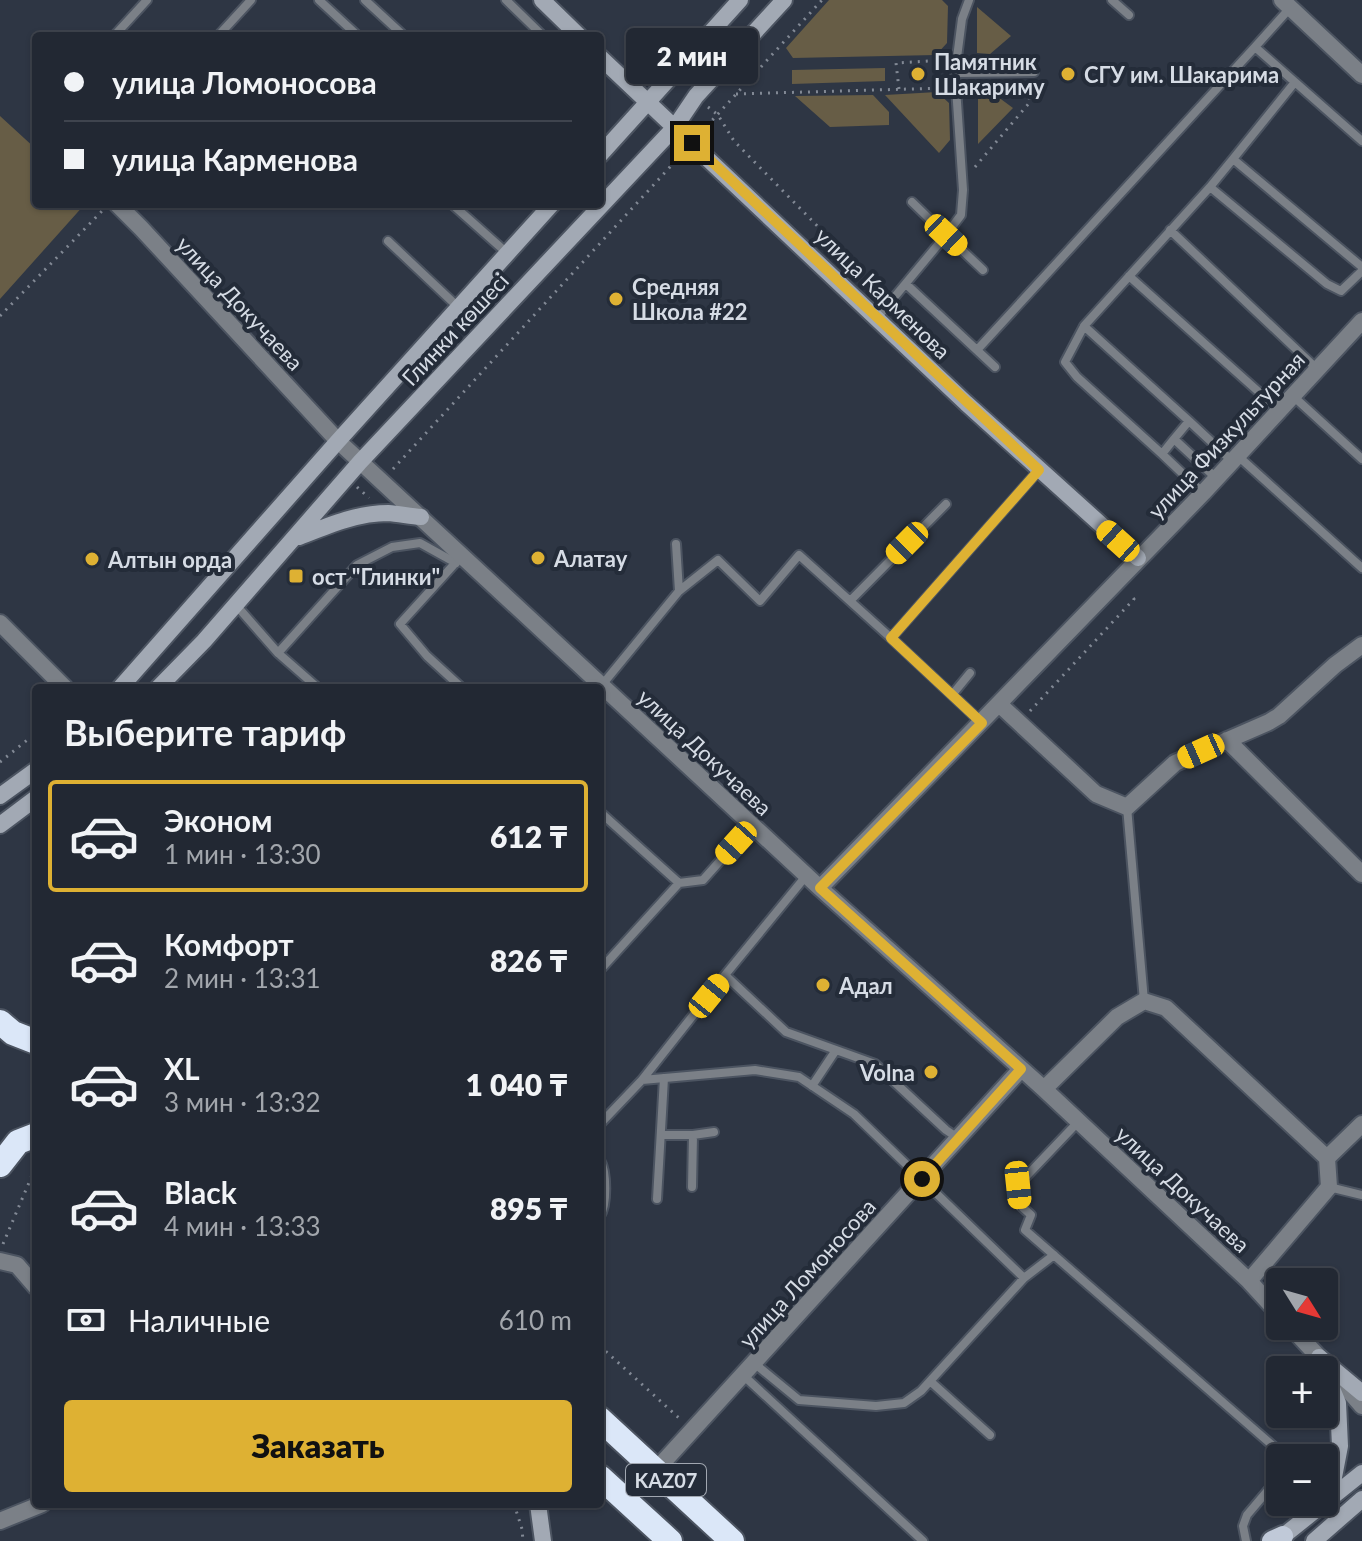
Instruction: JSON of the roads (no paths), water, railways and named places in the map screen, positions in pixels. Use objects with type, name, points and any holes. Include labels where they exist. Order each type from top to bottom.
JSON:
[{"type":"highway","points":[[0,1022],[13,1033],[32,1040]]},
{"type":"highway","points":[[0,1165],[18,1142],[32,1137]]},
{"type":"highway","name":"KAZ07","points":[[604,1423],[732,1541]]},
{"type":"highway","name":"KAZ07","points":[[604,1481],[670,1541]]},
{"type":"main road","points":[[542,0],[575,32]]},
{"type":"main road","points":[[604,150],[740,0]]},
{"type":"main road","name":"Глинки көшесі","points":[[604,203],[675,127],[696,96],[784,0]]},
{"type":"main road","name":"улица Карменова","points":[[604,61],[1039,470],[1138,558]]},
{"type":"main road","name":"Глинки көшесі","points":[[124,684],[548,208]]},
{"type":"main road","name":"Глинки көшесі","points":[[165,683],[360,462],[599,208]]},
{"type":"main road","points":[[294,539],[358,517],[387,513],[421,517]]},
{"type":"main road","points":[[0,796],[32,773]]},
{"type":"main road","points":[[0,825],[32,801]]},
{"type":"main road","points":[[1338,1373],[1362,1393]]},
{"type":"main road","points":[[1338,1403],[1338,1456]]},
{"type":"main road","points":[[1338,1492],[1362,1473]]},
{"type":"main road","points":[[1314,1541],[1362,1499]]},
{"type":"main road","points":[[539,1508],[543,1541]]},
{"type":"main road","points":[[1277,1539],[1307,1516]]},
{"type":"street","points":[[1286,4],[1362,75]]},
{"type":"street","name":"улица Докучаева","points":[[121,208],[338,441],[421,517],[459,559],[600,684]]},
{"type":"street","name":"улица Физкультурная","points":[[820,888],[1203,493],[1362,321]]},
{"type":"street","points":[[0,623],[61,684]]},
{"type":"street","points":[[999,704],[1096,794],[1127,807],[1175,763],[1269,722],[1285,711],[1362,645]]},
{"type":"street","name":"улица Докучаева","points":[[604,688],[806,876],[1044,1089],[1266,1300]]},
{"type":"street","points":[[1227,740],[1362,874]]},
{"type":"street","points":[[1044,1089],[1117,1017],[1144,1001],[1166,1008],[1327,1158],[1329,1187],[1249,1281]]},
{"type":"street","name":"улица Ломоносова","points":[[656,1470],[1021,1069]]},
{"type":"street","points":[[1327,1158],[1362,1124]]},
{"type":"street","points":[[0,1261],[17,1265],[32,1282]]},
{"type":"street","points":[[1303,1340],[1318,1356]]},
{"type":"street","points":[[1338,1379],[1362,1406]]},
{"type":"street","points":[[1,1517],[32,1507]]},
{"type":"lane","points":[[118,32],[147,0]]},
{"type":"lane","points":[[222,32],[251,0]]},
{"type":"lane","points":[[319,0],[354,32]]},
{"type":"lane","points":[[365,0],[400,32]]},
{"type":"lane","points":[[506,0],[539,32]]},
{"type":"lane","points":[[877,318],[961,215],[963,190],[955,73],[962,19],[969,0]]},
{"type":"lane","points":[[1112,0],[1129,15]]},
{"type":"lane","points":[[977,350],[1255,47],[1286,4]]},
{"type":"lane","points":[[1255,47],[1362,141]]},
{"type":"lane","points":[[955,73],[1034,72]]},
{"type":"lane","points":[[1203,493],[1077,377],[1065,362],[1084,326],[1210,187],[1295,82]]},
{"type":"lane","points":[[1210,187],[1327,284],[1341,291],[1362,269],[1233,159]]},
{"type":"lane","points":[[912,202],[983,270]]},
{"type":"lane","points":[[456,208],[508,254]]},
{"type":"lane","points":[[1170,230],[1317,370]]},
{"type":"lane","points":[[388,241],[459,308]]},
{"type":"lane","points":[[1129,276],[1279,410]]},
{"type":"lane","points":[[906,284],[995,367]]},
{"type":"lane","points":[[1084,326],[1189,421],[1362,568]]},
{"type":"lane","points":[[1293,396],[1362,459]]},
{"type":"lane","points":[[1162,454],[1189,421]]},
{"type":"lane","points":[[1174,439],[1216,478]]},
{"type":"lane","points":[[891,638],[1039,470]]},
{"type":"lane","points":[[850,601],[946,504]]},
{"type":"lane","points":[[278,653],[357,565],[392,547],[420,543],[459,559],[400,624],[427,656],[458,684]]},
{"type":"lane","points":[[676,544],[679,591]]},
{"type":"lane","points":[[604,684],[679,591],[718,560],[760,601],[799,555],[982,723]]},
{"type":"lane","points":[[236,605],[278,653],[313,684]]},
{"type":"lane","points":[[952,695],[970,673]]},
{"type":"lane","points":[[1127,807],[1144,1001]]},
{"type":"lane","points":[[604,816],[679,883]]},
{"type":"lane","points":[[604,966],[679,883],[703,880],[752,825]]},
{"type":"lane","points":[[604,1120],[642,1080],[806,876]]},
{"type":"lane","points":[[725,975],[786,1032],[875,1064],[946,1130],[959,1138]]},
{"type":"lane","points":[[812,1086],[836,1050]]},
{"type":"lane","points":[[642,1080],[755,1070],[799,1077],[854,1114],[1024,1278]]},
{"type":"lane","points":[[657,1199],[664,1078]]},
{"type":"lane","points":[[1078,1122],[1018,1185],[1021,1206],[1031,1215],[1025,1230],[1271,1444]]},
{"type":"lane","points":[[661,1135],[714,1132]]},
{"type":"lane","points":[[692,1187],[693,1135]]},
{"type":"lane","points":[[604,1166],[604,1210]]},
{"type":"lane","points":[[1329,1187],[1362,1195]]},
{"type":"lane","points":[[749,1369],[799,1400],[876,1406],[904,1403],[921,1391],[1024,1278],[1054,1255]]},
{"type":"lane","points":[[749,1369],[923,1541]]},
{"type":"lane","points":[[930,1381],[990,1435]]},
{"type":"lane","points":[[1246,1541],[1243,1526],[1247,1515],[1266,1493]]},
{"type":"place","name":"Памятник Шакариму","points":[[918,74]]},
{"type":"place","name":"СГУ им. Шакарима","points":[[1068,74]]},
{"type":"place","name":"Средняя Школа #22","points":[[616,299]]},
{"type":"place","name":"Алатау","points":[[538,558]]},
{"type":"place","name":"Алтын орда","points":[[92,559]]},
{"type":"place","name":"ост \"Глинки\"","points":[[296,576]]},
{"type":"place","name":"Адал","points":[[823,985]]},
{"type":"place","name":"Volna","points":[[931,1072]]}]
